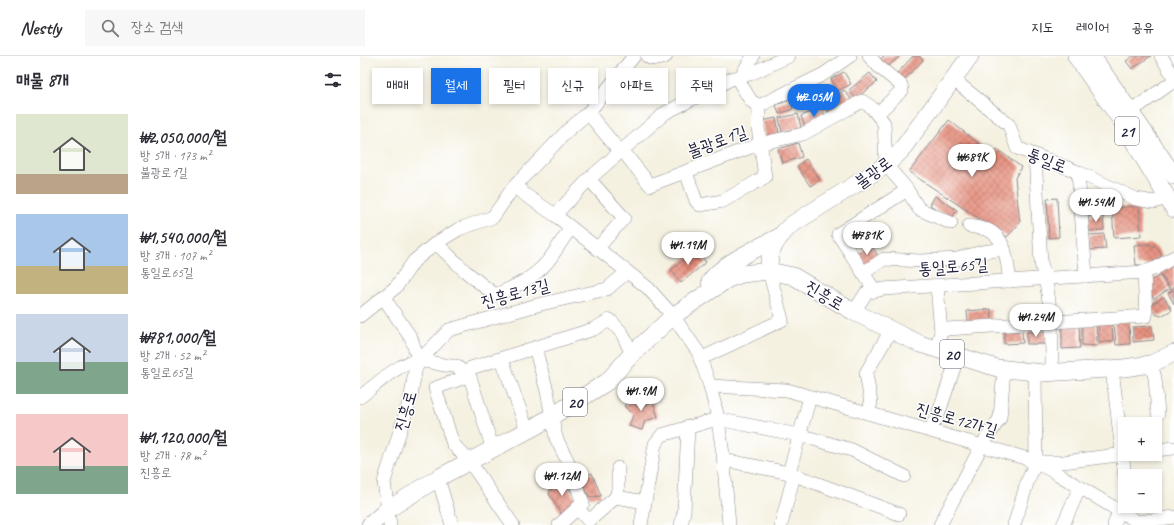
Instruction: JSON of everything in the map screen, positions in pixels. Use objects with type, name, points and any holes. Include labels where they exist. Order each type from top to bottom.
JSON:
[{"type":"main road","name":"불광로","points":[[769,271],[771,251],[779,236],[791,225],[886,165],[900,152],[970,56]]},
{"type":"main road","name":"통일로","points":[[1076,56],[1121,120],[1170,203]]},
{"type":"main road","name":"21","points":[[1092,56],[1174,176]]},
{"type":"main road","points":[[702,296],[711,279],[718,273],[743,255],[779,236]]},
{"type":"main road","name":"진흥로","points":[[370,525],[388,518],[438,478],[493,450],[607,382],[632,354],[673,316],[728,279],[753,272],[769,271],[793,276],[854,312],[920,344],[1004,369],[1052,372],[1112,369],[1151,364],[1174,353]]},
{"type":"main road","points":[[1151,364],[1160,353],[1174,346]]},
{"type":"street","points":[[360,316],[396,287],[414,261],[436,243],[459,229],[493,217],[518,183],[567,131],[588,113],[634,56]]},
{"type":"street","points":[[647,56],[660,59],[666,56]]},
{"type":"street","points":[[741,76],[753,56]]},
{"type":"street","points":[[555,215],[589,180],[665,113],[731,79],[789,56]]},
{"type":"street","points":[[757,107],[824,74],[850,56]]},
{"type":"street","points":[[869,56],[879,67],[901,85],[902,90],[877,114]]},
{"type":"street","points":[[1160,56],[1174,77]]},
{"type":"street","name":"불광로1길","points":[[686,172],[696,201],[700,205],[723,202],[765,177],[758,127],[759,111],[740,83],[741,76]]},
{"type":"street","name":"통일로","points":[[953,79],[1009,125],[1017,148],[1078,172],[1136,199],[1170,203]]},
{"type":"street","points":[[1130,112],[1174,81]]},
{"type":"street","name":"불광로1길","points":[[622,150],[650,185],[761,144],[803,134],[862,101],[877,114],[884,123],[886,165]]},
{"type":"street","points":[[588,113],[618,148],[622,150]]},
{"type":"street","points":[[1035,155],[1041,263],[1046,279],[1051,322],[1052,372]]},
{"type":"street","points":[[886,165],[907,190],[919,209],[951,223]]},
{"type":"street","points":[[1078,172],[1086,276]]},
{"type":"street","points":[[589,180],[624,218],[597,249]]},
{"type":"street","points":[[518,183],[521,192],[555,215],[648,288],[673,316],[698,352],[710,386],[718,419],[724,460],[728,525]]},
{"type":"street","points":[[854,312],[866,293],[875,291],[838,234],[907,190]]},
{"type":"street","name":"통일로65길","points":[[969,226],[988,230],[998,236],[1004,249],[1010,281]]},
{"type":"street","name":"진흥로13길","points":[[436,243],[465,271],[496,295],[516,287],[535,274],[548,261],[571,228]]},
{"type":"street","name":"통일로65길","points":[[863,273],[884,259],[921,261],[956,259],[982,252],[1004,249]]},
{"type":"street","name":"통일로65길","points":[[875,291],[1144,272],[1156,268],[1174,257]]},
{"type":"street","points":[[700,359],[782,320],[769,271]]},
{"type":"street","name":"진흥로13길","points":[[419,361],[449,330],[491,317],[607,289],[627,272]]},
{"type":"street","points":[[941,332],[948,329],[1146,316],[1144,272]]},
{"type":"street","points":[[936,349],[941,332],[937,286]]},
{"type":"street","points":[[384,298],[411,338],[419,361]]},
{"type":"street","name":"진흥로","points":[[513,525],[470,462],[453,444],[435,388],[463,378],[471,368],[594,329],[610,320],[622,333],[632,354]]},
{"type":"street","points":[[868,413],[870,403],[866,373],[891,330]]},
{"type":"street","points":[[535,348],[547,392],[556,438],[567,460],[583,503],[559,525]]},
{"type":"street","points":[[930,430],[938,415],[958,356]]},
{"type":"street","points":[[502,359],[527,430]]},
{"type":"street","points":[[360,397],[405,364],[419,361],[445,366],[456,366],[470,377],[493,450]]},
{"type":"street","name":"진흥로","points":[[388,518],[384,482],[411,396],[415,371],[419,361]]},
{"type":"street","points":[[1151,364],[1155,378],[1158,414]]},
{"type":"street","points":[[940,525],[982,445],[1000,418],[1004,369]]},
{"type":"street","points":[[1112,369],[1119,417]]},
{"type":"street","points":[[1014,525],[1028,480],[1036,462],[1035,372]]},
{"type":"street","name":"진흥로12가길","points":[[710,386],[787,390],[982,445],[1036,462]]},
{"type":"street","points":[[782,521],[799,435],[810,397]]},
{"type":"street","points":[[641,525],[655,444],[658,438],[662,435],[688,426],[718,419],[799,435],[852,450],[904,476]]},
{"type":"street","points":[[681,525],[684,512],[688,426]]},
{"type":"street","points":[[1162,449],[1174,448]]},
{"type":"street","points":[[1036,462],[1063,462],[1118,455]]},
{"type":"street","points":[[724,460],[792,474],[899,514]]},
{"type":"street","points":[[1036,462],[1132,517]]},
{"type":"street","points":[[577,508],[589,521],[616,497],[618,490],[618,468]]},
{"type":"street","points":[[438,478],[452,525]]},
{"type":"street","points":[[1063,525],[1080,487]]},
{"type":"street","points":[[616,497],[645,502]]},
{"type":"street","points":[[1114,525],[1132,517],[1174,517]]},
{"type":"building","points":[[884,56],[900,56],[886,68],[879,60]]},
{"type":"building","points":[[913,56],[919,56],[923,60],[902,82],[895,76]]},
{"type":"building","points":[[1133,56],[1151,56],[1132,69],[1126,61]]},
{"type":"building","points":[[844,72],[851,84],[838,91],[831,79]]},
{"type":"building","points":[[870,73],[877,82],[856,98],[849,90]]},
{"type":"building","points":[[844,90],[851,99],[831,115],[824,106]]},
{"type":"building","points":[[811,93],[813,100],[798,106],[795,99]]},
{"type":"building","points":[[790,100],[793,109],[779,114],[776,105]]},
{"type":"building","points":[[822,108],[826,119],[805,127],[801,116]]},
{"type":"building","points":[[798,114],[801,128],[782,132],[779,118]]},
{"type":"building","points":[[776,118],[780,137],[766,140],[762,121]]},
{"type":"building","points":[[949,120],[993,155],[997,149],[1021,167],[1015,178],[1020,223],[1007,237],[909,172]]},
{"type":"building","points":[[798,143],[802,157],[782,163],[778,149]]},
{"type":"building","points":[[806,159],[820,180],[810,186],[797,166]]},
{"type":"building","points":[[935,196],[957,210],[951,219],[930,205]]},
{"type":"building","points":[[1057,198],[1059,237],[1049,238],[1047,199]]},
{"type":"building","points":[[1139,206],[1141,236],[1114,238],[1112,208]]},
{"type":"building","points":[[1103,215],[1104,230],[1089,231],[1088,216]]},
{"type":"building","points":[[1104,234],[1106,249],[1091,250],[1089,235]]},
{"type":"building","points":[[1148,244],[1156,247],[1162,256],[1148,265],[1136,265],[1134,245]]},
{"type":"building","points":[[871,245],[879,257],[864,267],[856,254]]},
{"type":"building","points":[[696,250],[706,262],[681,283],[671,270]]},
{"type":"building","points":[[1174,264],[1174,288],[1171,290],[1160,273]]},
{"type":"building","points":[[1160,276],[1169,289],[1154,299],[1147,287],[1147,282]]},
{"type":"building","points":[[1174,290],[1174,304],[1168,293]]},
{"type":"building","points":[[1164,297],[1172,310],[1161,316],[1155,314],[1150,305]]},
{"type":"building","points":[[991,309],[992,320],[968,322],[967,311]]},
{"type":"building","points":[[1129,321],[1130,344],[1116,345],[1114,322]]},
{"type":"building","points":[[1096,322],[1097,346],[1082,345],[1082,323]]},
{"type":"building","points":[[1112,322],[1113,341],[1099,343],[1098,323]]},
{"type":"building","points":[[1062,326],[1079,326],[1080,348],[1062,349]]},
{"type":"building","points":[[1152,326],[1154,340],[1133,342],[1133,327]]},
{"type":"building","points":[[1022,331],[1023,343],[1004,344],[1004,332]]},
{"type":"building","points":[[1027,332],[1046,332],[1046,344],[1027,344]]},
{"type":"building","points":[[636,395],[645,405],[653,402],[658,417],[645,421],[642,430],[629,426],[633,415],[624,406]]},
{"type":"building","points":[[592,473],[601,496],[589,497],[580,478]]},
{"type":"building","points":[[564,481],[578,502],[562,515],[549,494],[552,484]]}]
